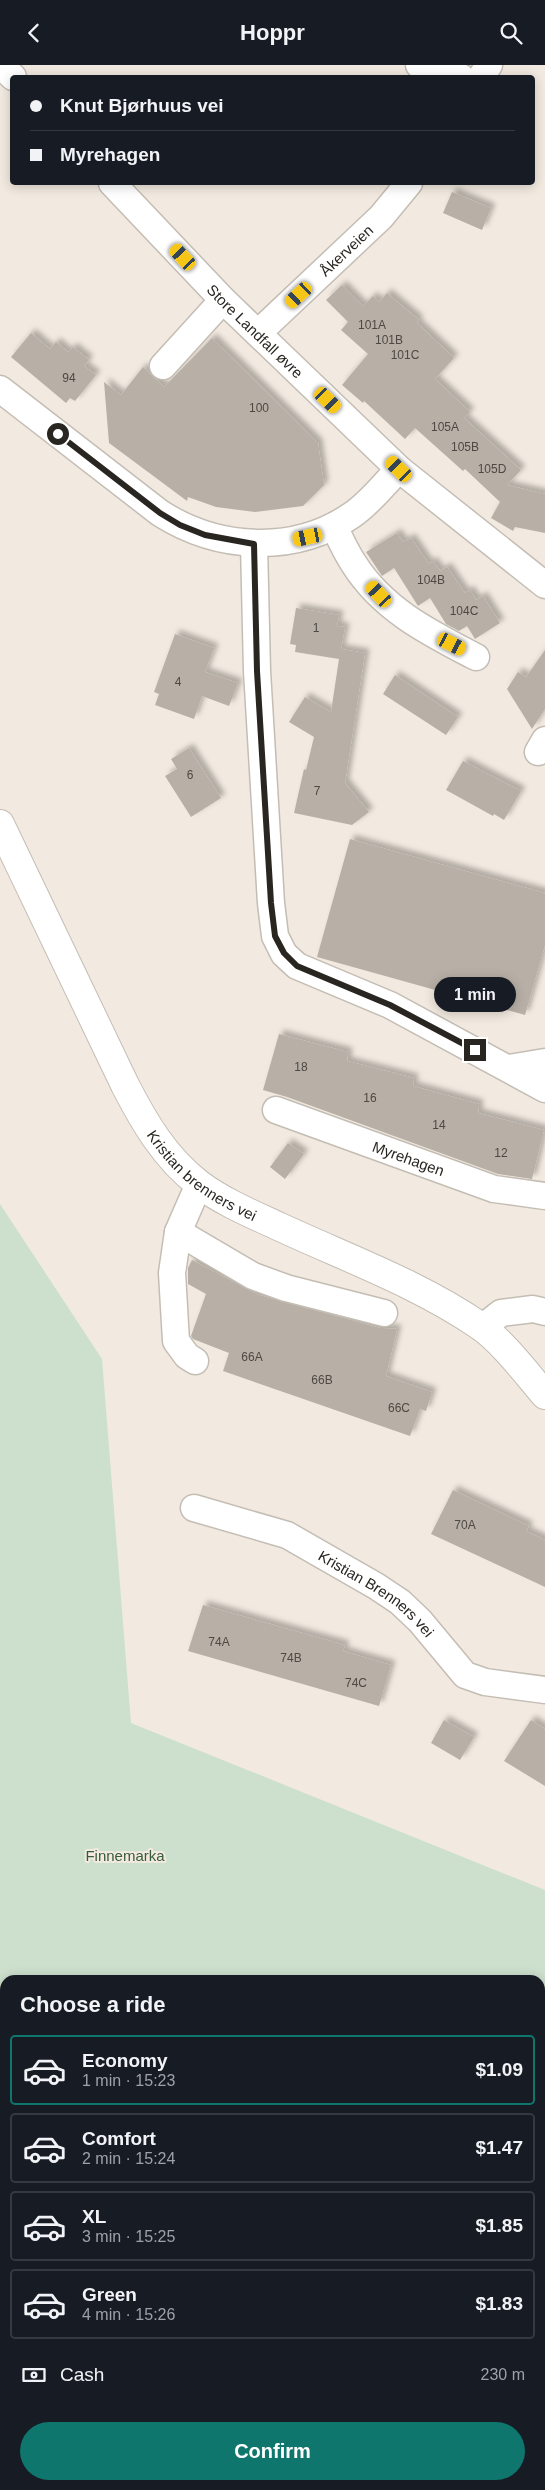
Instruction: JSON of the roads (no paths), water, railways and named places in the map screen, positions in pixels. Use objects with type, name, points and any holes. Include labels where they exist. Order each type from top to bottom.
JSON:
[{"type":"main road","name":"Kristian brenners vei","points":[[0,824],[100,1036],[146,1125],[171,1158],[199,1184],[229,1203],[400,1281],[482,1328],[545,1395]]},
{"type":"street","points":[[1,65],[11,75]]},
{"type":"street","points":[[419,65],[454,75]]},
{"type":"street","name":"Store Landfall øvre","points":[[114,185],[223,300],[399,469],[545,585]]},
{"type":"street","name":"Åkerveien","points":[[258,333],[381,217],[407,185]]},
{"type":"street","points":[[163,367],[223,300]]},
{"type":"street","points":[[0,389],[160,513],[180,525],[205,535],[254,544],[283,542],[308,537],[334,526],[354,514],[399,469]]},
{"type":"street","points":[[334,526],[354,565],[392,608],[416,625],[476,657]]},
{"type":"street","points":[[254,544],[257,671],[275,936],[284,953],[297,966],[390,1005],[545,1089]]},
{"type":"street","points":[[509,1068],[545,1062]]},
{"type":"street","name":"Myrehagen","points":[[276,1110],[494,1189],[545,1196]]},
{"type":"street","points":[[195,1361],[187,1356],[176,1341],[172,1273],[178,1232],[199,1184]]},
{"type":"street","points":[[178,1232],[253,1276],[286,1288],[384,1313]]},
{"type":"street","points":[[482,1328],[501,1313],[533,1309],[545,1312]]},
{"type":"street","name":"Kristian Brenners vei","points":[[194,1508],[287,1535],[376,1586],[400,1602],[420,1621],[465,1675],[486,1682],[545,1690]]},
{"type":"park label","name":"Finnemarka","points":[[125,1855]]}]
